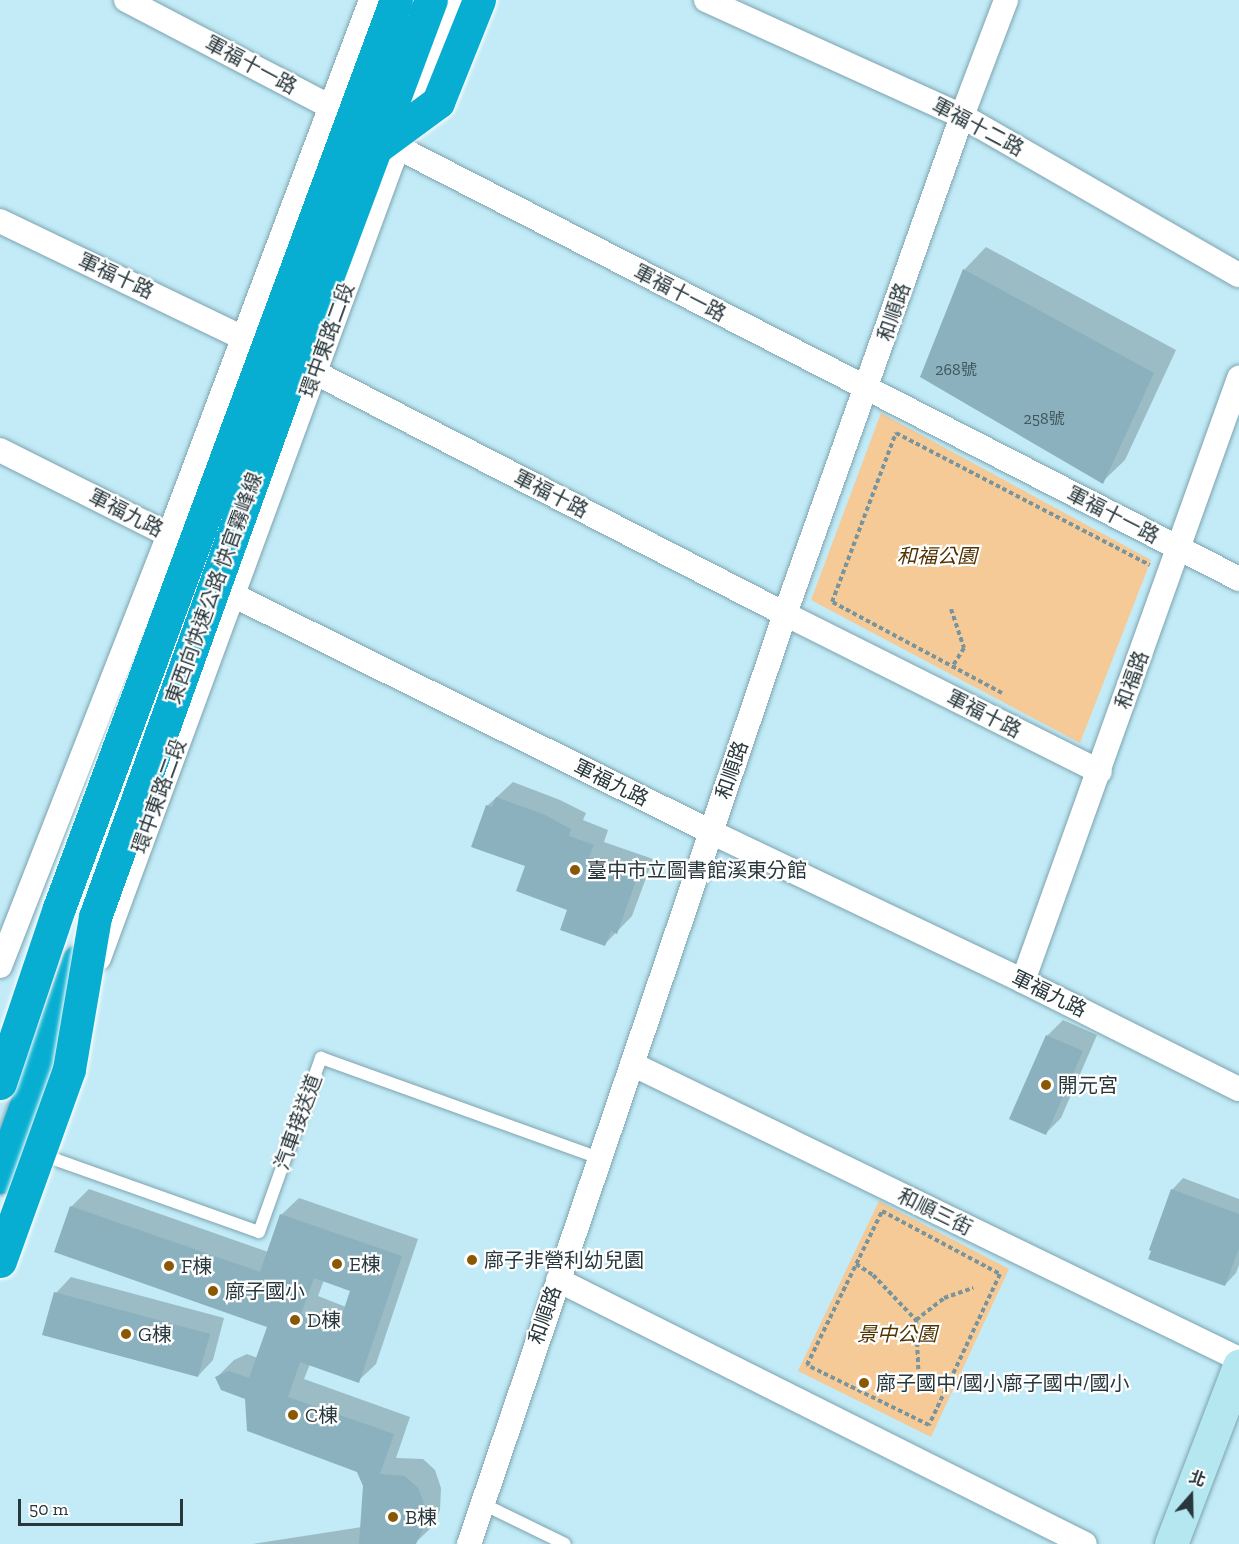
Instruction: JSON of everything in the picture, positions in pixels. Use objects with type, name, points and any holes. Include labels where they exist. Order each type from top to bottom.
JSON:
[{"type":"highway","name":"東西向快速公路 快官霧峰線","points":[[0,1083],[9,1038],[396,0]]},
{"type":"highway","name":"東西向快速公路 快官霧峰線","points":[[0,1178],[288,382],[388,148],[431,0]]},
{"type":"highway","points":[[388,148],[438,102],[480,0]]},
{"type":"highway","points":[[0,1261],[69,1069],[95,917]]},
{"type":"street","name":"軍福十一路","points":[[126,0],[329,106],[388,148],[1239,579]]},
{"type":"street","points":[[0,966],[169,535],[329,106],[371,0]]},
{"type":"street","name":"環中東路二段","points":[[0,1221],[316,373],[388,148],[457,0]]},
{"type":"street","name":"軍福十二路","points":[[706,0],[962,116],[1239,275]]},
{"type":"street","name":"和順路","points":[[468,1544],[785,614],[867,389],[962,116],[1006,0]]},
{"type":"street","name":"軍福十路","points":[[0,221],[316,373],[785,614],[1100,772]]},
{"type":"street","name":"和福路","points":[[1023,981],[1180,549],[1239,378]]},
{"type":"street","name":"軍福九路","points":[[0,450],[169,535],[233,596],[711,832],[1023,981],[1239,1089]]},
{"type":"street","name":"和順三街","points":[[632,1064],[1239,1359]]},
{"type":"street","points":[[558,1280],[1085,1544]]},
{"type":"street","points":[[1171,1544],[1239,1366]]},
{"type":"lane","name":"汽車接送道","points":[[27,1149],[259,1232],[321,1058],[599,1158]]},
{"type":"lane","points":[[481,1503],[565,1544]]},
{"type":"path","points":[[1002,693],[832,602],[896,433],[1150,564],[1146,575]]},
{"type":"path","points":[[936,690],[964,648],[951,609]]},
{"type":"path","points":[[882,1211],[1000,1274],[929,1425],[807,1365],[856,1264],[882,1211]]},
{"type":"path","points":[[856,1264],[873,1275],[916,1320],[919,1383]]},
{"type":"path","points":[[916,1320],[944,1298],[973,1288]]},
{"type":"green space","name":"和福公園","points":[[881,413],[1151,560],[1080,743],[811,600]]},
{"type":"green space","name":"景中公園","points":[[879,1201],[1009,1269],[931,1437],[798,1371]]},
{"type":"building","points":[[963,269],[1154,373],[1103,484],[920,377]]},
{"type":"building","name":"臺中市立圖書館溪東分館","points":[[496,797],[545,815],[571,829],[569,836],[594,845],[589,857],[638,875],[617,934],[611,931],[605,946],[560,930],[567,910],[516,891],[525,866],[471,847],[486,805],[492,807]]},
{"type":"building","name":"開元宮","points":[[1046,1035],[1083,1051],[1046,1135],[1009,1119]]},
{"type":"building","points":[[1171,1189],[1239,1214],[1239,1248],[1225,1286],[1148,1259],[1151,1251],[1149,1250]]},
{"type":"building","points":[[70,1206],[260,1272],[280,1214],[402,1256],[359,1383],[300,1362],[288,1397],[394,1434],[380,1474],[405,1476],[418,1488],[425,1506],[423,1529],[416,1544],[359,1544],[363,1486],[357,1472],[247,1431],[245,1399],[221,1390],[215,1377],[229,1371],[249,1378],[267,1327],[54,1252]],"holes":[[[314,1278],[350,1291],[338,1327],[301,1314]]]},
{"type":"building","name":"G棟","points":[[54,1292],[210,1334],[198,1377],[42,1335]]},
{"type":"place","name":"臺中市立圖書館溪東分館","points":[[575,870]]},
{"type":"place","name":"開元宮","points":[[1046,1085]]},
{"type":"place","name":"廍子非營利幼兒園","points":[[472,1260]]},
{"type":"place","name":"E棟","points":[[337,1264]]},
{"type":"place","name":"F棟","points":[[169,1266]]},
{"type":"place","name":"廍子國小","points":[[213,1291]]},
{"type":"place","name":"D棟","points":[[295,1320]]},
{"type":"place","name":"G棟","points":[[126,1334]]},
{"type":"place","name":"廍子國中/國小廍子國中/國小","points":[[864,1383]]},
{"type":"place","name":"C棟","points":[[293,1415]]},
{"type":"place","name":"B棟","points":[[393,1517]]}]
